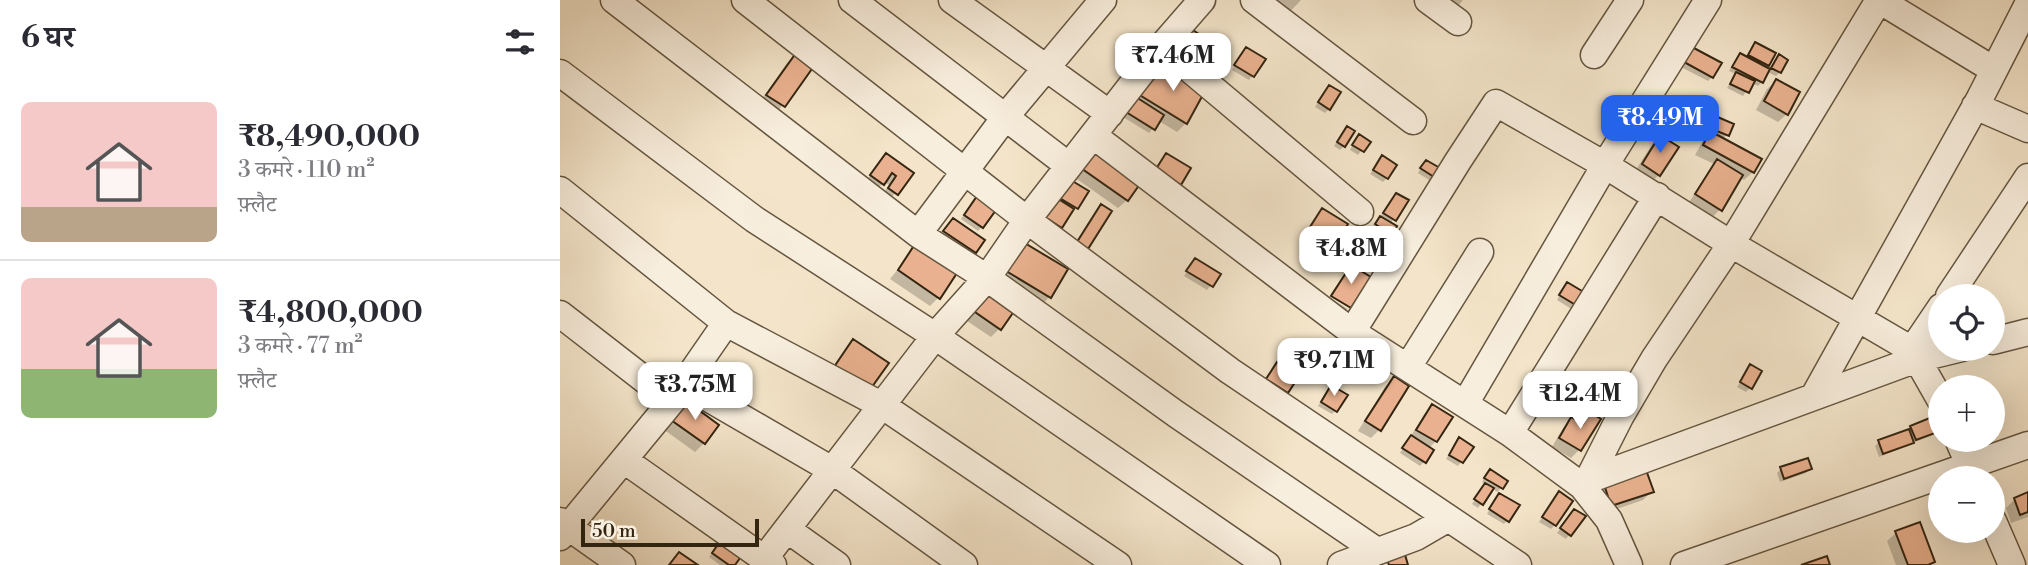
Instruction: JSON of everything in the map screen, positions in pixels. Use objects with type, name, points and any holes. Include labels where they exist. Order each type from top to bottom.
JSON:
[{"type":"street","points":[[614,0],[918,234],[987,278],[1176,414],[1377,551]]},
{"type":"street","points":[[745,0],[1027,220],[1230,371],[1518,565]]},
{"type":"street","points":[[852,0],[1069,166]]},
{"type":"street","points":[[952,0],[1110,114]]},
{"type":"street","points":[[918,234],[1006,116],[1103,0]]},
{"type":"street","points":[[624,460],[768,562],[832,470],[935,336],[987,278],[1027,220],[1202,0]]},
{"type":"street","points":[[1254,0],[1413,121]]},
{"type":"street","points":[[1428,0],[1458,22]]},
{"type":"street","points":[[1594,55],[1630,0]]},
{"type":"street","points":[[1465,404],[1605,165],[1708,0]]},
{"type":"street","points":[[1585,483],[1654,359],[1731,244],[1879,0],[1994,70]]},
{"type":"street","points":[[1814,396],[1975,106],[2028,4]]},
{"type":"street","points":[[1163,46],[1360,212]]},
{"type":"street","points":[[560,73],[754,219],[935,336],[1267,565]]},
{"type":"street","points":[[1352,332],[1496,103],[1605,165],[1731,244],[1858,318],[1915,355],[1928,378]]},
{"type":"street","points":[[1975,106],[2028,129]]},
{"type":"street","points":[[1094,136],[1352,332],[1585,483],[1609,520],[1629,565]]},
{"type":"street","points":[[1957,284],[2028,177]]},
{"type":"street","points":[[560,190],[726,323],[883,406],[1118,565]]},
{"type":"street","points":[[1510,433],[1657,196]]},
{"type":"street","points":[[1408,367],[1480,252]]},
{"type":"street","points":[[560,314],[678,393],[832,470],[964,565]]},
{"type":"street","points":[[622,565],[563,528],[624,460],[678,393],[726,323]]},
{"type":"street","points":[[1915,355],[1928,331]]},
{"type":"street","points":[[2005,338],[2028,332]]},
{"type":"street","points":[[1585,483],[1915,355],[1928,353]]},
{"type":"street","points":[[1985,466],[2028,445]]},
{"type":"street","points":[[1684,565],[1928,486]]},
{"type":"street","points":[[1341,565],[1416,537],[1447,519]]},
{"type":"street","points":[[788,530],[837,565]]},
{"type":"street","points":[[2002,543],[2012,565]]},
{"type":"building","points":[[1185,25],[1202,36],[1190,55],[1173,45]]},
{"type":"building","points":[[1755,42],[1776,53],[1769,66],[1748,55]]},
{"type":"building","points":[[1246,47],[1266,59],[1254,77],[1234,65]]},
{"type":"building","points":[[1692,47],[1722,63],[1713,78],[1684,62]]},
{"type":"building","points":[[796,53],[814,66],[785,107],[766,95]]},
{"type":"building","points":[[1740,53],[1770,69],[1763,83],[1732,67]]},
{"type":"building","points":[[1779,54],[1788,60],[1781,73],[1771,68]]},
{"type":"building","points":[[1165,61],[1205,91],[1187,124],[1138,94]]},
{"type":"building","points":[[1736,72],[1755,81],[1749,93],[1730,84]]},
{"type":"building","points":[[1776,79],[1800,92],[1788,115],[1764,101]]},
{"type":"building","points":[[1329,85],[1341,92],[1330,110],[1318,102]]},
{"type":"building","points":[[1136,97],[1164,115],[1155,130],[1126,112]]},
{"type":"building","points":[[1713,115],[1734,124],[1729,136],[1707,127]]},
{"type":"building","points":[[1347,126],[1355,131],[1345,147],[1337,142]]},
{"type":"building","points":[[1710,131],[1762,159],[1754,173],[1703,145]]},
{"type":"building","points":[[1359,134],[1371,142],[1364,152],[1352,145]]},
{"type":"building","points":[[1660,135],[1679,147],[1660,176],[1642,164]]},
{"type":"building","points":[[1092,146],[1142,181],[1128,201],[1078,166]]},
{"type":"building","points":[[886,153],[914,173],[898,195],[888,188],[896,176],[892,173],[884,185],[870,175]]},
{"type":"building","points":[[1166,153],[1191,168],[1181,185],[1156,169]]},
{"type":"building","points":[[1382,155],[1397,165],[1388,179],[1373,170]]},
{"type":"building","points":[[1717,159],[1743,175],[1722,211],[1695,194]]},
{"type":"building","points":[[1426,160],[1440,168],[1434,177],[1420,168]]},
{"type":"building","points":[[1064,176],[1089,191],[1078,209],[1053,194]]},
{"type":"building","points":[[1396,193],[1409,200],[1396,221],[1383,213]]},
{"type":"building","points":[[1052,195],[1074,209],[1062,228],[1040,214]]},
{"type":"building","points":[[977,196],[996,210],[983,228],[964,215]]},
{"type":"building","points":[[1101,204],[1112,211],[1088,249],[1077,242]]},
{"type":"building","points":[[1322,208],[1348,224],[1336,243],[1310,227]]},
{"type":"building","points":[[1380,216],[1397,226],[1392,235],[1375,224]]},
{"type":"building","points":[[953,218],[985,240],[976,253],[943,231]]},
{"type":"building","points":[[1365,233],[1387,247],[1381,256],[1359,242]]},
{"type":"building","points":[[1023,242],[1068,269],[1051,298],[1006,271]]},
{"type":"building","points":[[915,244],[957,273],[940,299],[898,270]]},
{"type":"building","points":[[1195,258],[1221,274],[1213,287],[1186,271]]},
{"type":"building","points":[[1351,265],[1371,277],[1351,308],[1331,296]]},
{"type":"building","points":[[1567,282],[1587,294],[1579,307],[1559,295]]},
{"type":"building","points":[[987,287],[1017,307],[1001,330],[972,310]]},
{"type":"building","points":[[853,339],[889,363],[869,391],[834,367]]},
{"type":"building","points":[[1277,362],[1299,376],[1288,393],[1266,379]]},
{"type":"building","points":[[1750,364],[1762,371],[1752,389],[1740,382]]},
{"type":"building","points":[[1394,376],[1409,386],[1381,431],[1365,421]]},
{"type":"building","points":[[1331,385],[1348,395],[1337,412],[1321,402]]},
{"type":"building","points":[[685,400],[719,425],[705,444],[671,420]]},
{"type":"building","points":[[1432,404],[1453,417],[1437,442],[1416,430]]},
{"type":"building","points":[[1590,412],[1601,419],[1581,451],[1559,438],[1571,417],[1583,424]]},
{"type":"building","points":[[1928,419],[1928,436],[1916,440],[1910,426]]},
{"type":"building","points":[[1909,429],[1914,443],[1883,454],[1878,440]]},
{"type":"building","points":[[1411,435],[1434,450],[1426,463],[1402,448]]},
{"type":"building","points":[[1459,437],[1474,447],[1463,463],[1449,455]]},
{"type":"building","points":[[1808,458],[1812,469],[1784,479],[1780,467]]},
{"type":"building","points":[[1645,467],[1654,492],[1611,506],[1603,481]]},
{"type":"building","points":[[1490,469],[1508,481],[1503,489],[1484,478]]},
{"type":"building","points":[[1485,483],[1494,488],[1483,505],[1474,499]]},
{"type":"building","points":[[1559,491],[1573,501],[1556,526],[1542,517]]},
{"type":"building","points":[[2028,492],[2028,512],[2020,515],[2014,498]]},
{"type":"building","points":[[1499,493],[1520,505],[1509,522],[1489,509]]},
{"type":"building","points":[[1574,509],[1586,516],[1571,536],[1560,528]]},
{"type":"building","points":[[1920,522],[1935,562],[1928,565],[1908,565],[1895,531]]},
{"type":"building","points":[[724,536],[745,551],[735,565],[729,565],[712,553]]},
{"type":"building","points":[[1404,551],[1408,565],[1389,565],[1386,557]]},
{"type":"building","points":[[679,552],[698,565],[669,565]]},
{"type":"building","points":[[1827,556],[1830,565],[1801,565]]}]
